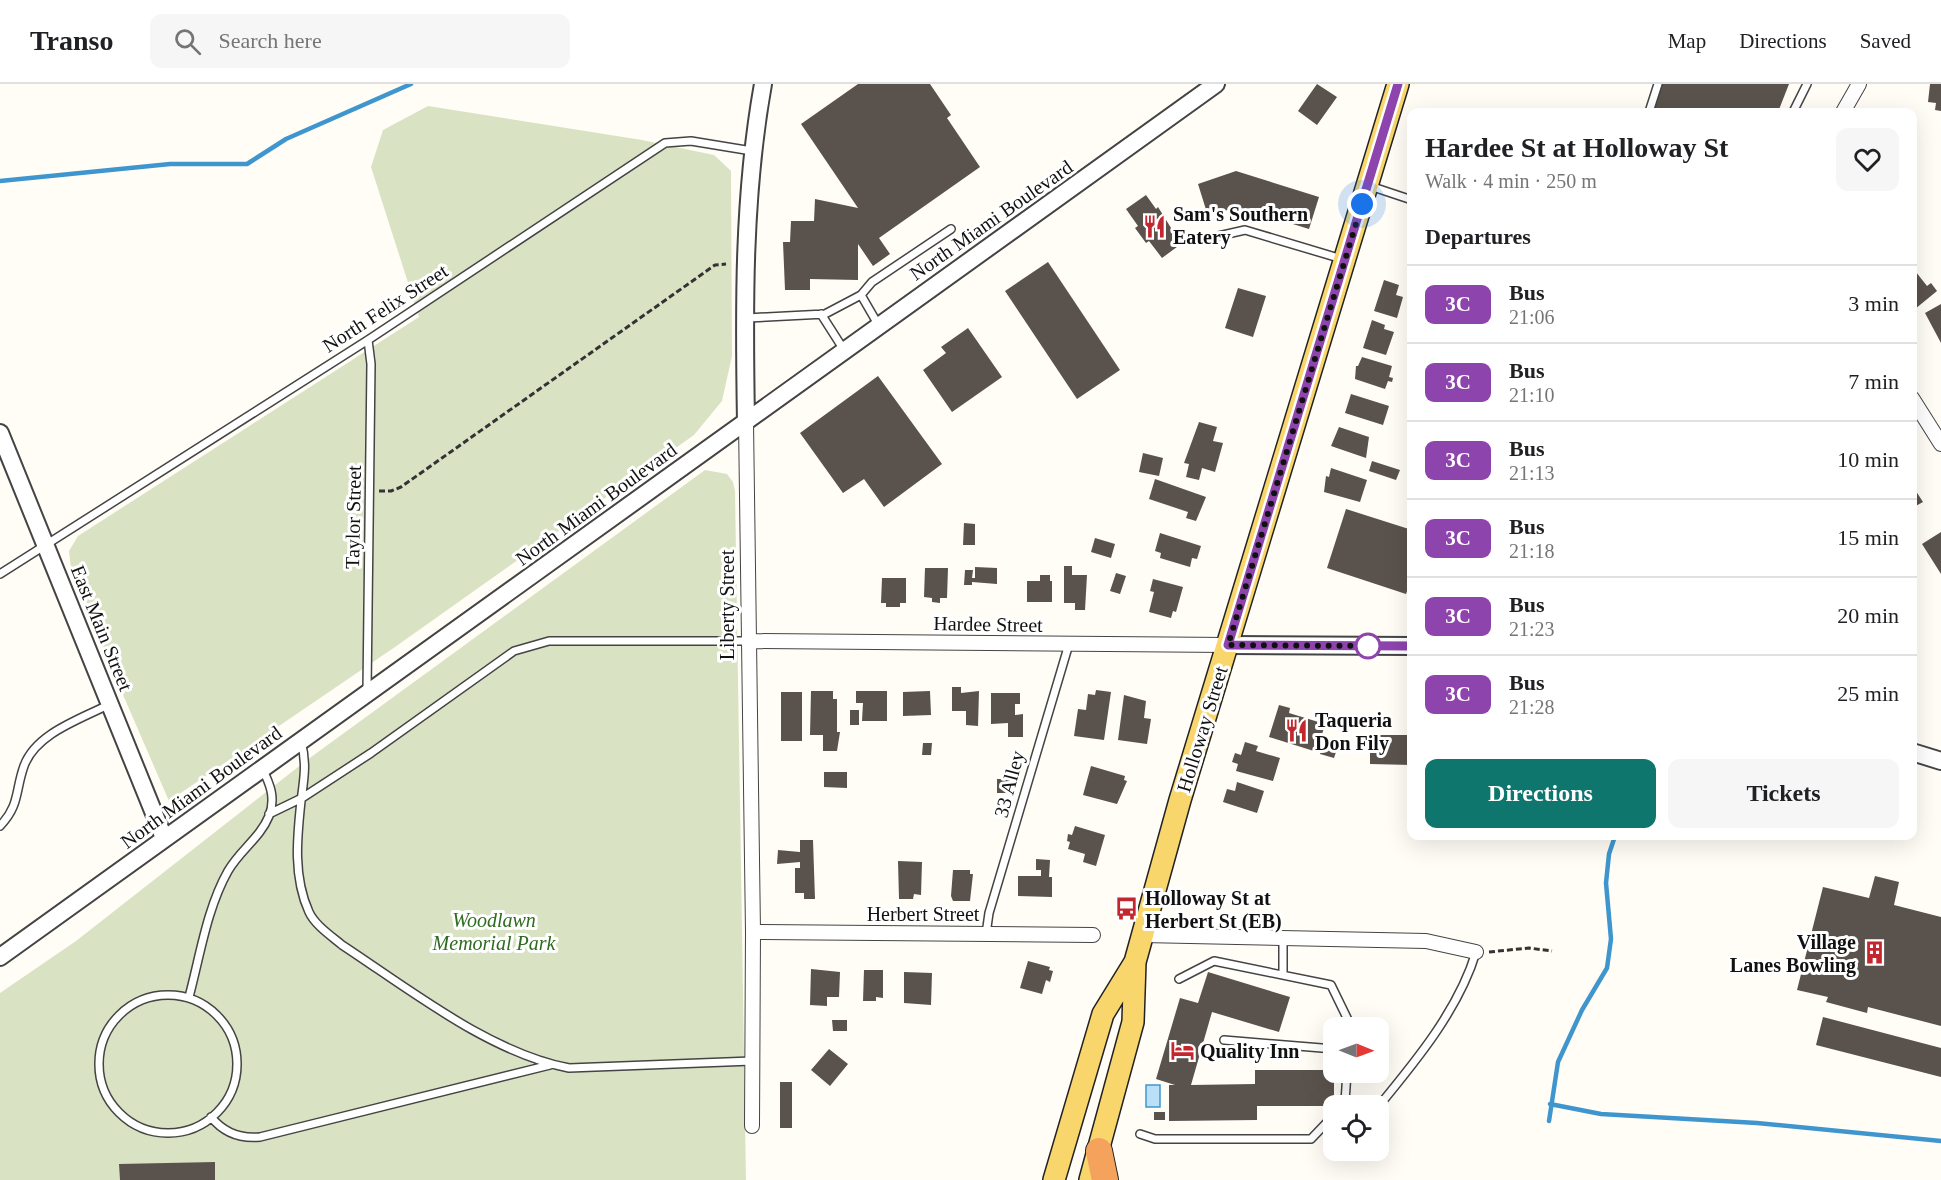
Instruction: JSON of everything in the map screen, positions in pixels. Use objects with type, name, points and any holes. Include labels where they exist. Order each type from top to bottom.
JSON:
[{"type":"highway","points":[[1099,1151],[1105,1180]]},
{"type":"main road","name":"Holloway Street","points":[[1090,1180],[1133,1022],[1135,962],[1228,645],[1398,84]]},
{"type":"main road","name":"Holloway Street","points":[[1054,1180],[1103,1014],[1135,962]]},
{"type":"street","name":"Liberty Street","points":[[752,1126],[753,932],[746,422],[747,216],[752,151],[763,84]]},
{"type":"street","name":"North Miami Boulevard","points":[[0,957],[1216,84]]},
{"type":"street","points":[[1845,108],[1859,84]]},
{"type":"street","points":[[1917,406],[1941,444]]},
{"type":"street","name":"East Main Street","points":[[0,434],[164,838]]},
{"type":"street","name":"Hardee Street","points":[[748,641],[1228,645]]},
{"type":"street","points":[[1228,645],[1407,646]]},
{"type":"street","points":[[1917,753],[1941,760]]},
{"type":"street","name":"Herbert Street","points":[[753,932],[1093,935]]},
{"type":"street","points":[[1143,935],[1426,941],[1476,952]]},
{"type":"lane","points":[[1648,84],[1658,85],[1649,108]]},
{"type":"lane","points":[[1795,108],[1807,84]]},
{"type":"lane","name":"North Felix Street","points":[[0,574],[368,340],[664,143],[692,141],[752,151]]},
{"type":"lane","points":[[1367,185],[1407,199]]},
{"type":"lane","points":[[746,318],[821,314],[861,295],[872,282],[951,229]]},
{"type":"lane","points":[[1192,242],[1245,230],[1345,260]]},
{"type":"lane","points":[[861,295],[879,326]]},
{"type":"lane","points":[[821,314],[844,351]]},
{"type":"lane","name":"Taylor Street","points":[[367,694],[371,364],[368,340]]},
{"type":"lane","points":[[270,814],[302,798],[371,753],[514,651],[549,641],[748,641]]},
{"type":"lane","name":"33 Alley","points":[[986,934],[991,904],[1069,644]]},
{"type":"lane","points":[[0,826],[11,814],[19,796],[25,765],[35,749],[58,730],[110,705]]},
{"type":"lane","points":[[301,740],[307,760],[296,843],[298,868],[309,913],[322,929],[342,945],[495,1042],[551,1064],[569,1068],[752,1061]]},
{"type":"lane","points":[[189,998],[211,912],[228,872],[258,836],[270,814],[273,789],[262,768]]},
{"type":"lane","points":[[1283,938],[1284,975]]},
{"type":"lane","points":[[1387,1095],[1464,987],[1476,952]]},
{"type":"lane","points":[[1179,979],[1214,961],[1331,985],[1347,1017]]},
{"type":"lane","points":[[159,995],[189,998],[205,1005],[221,1019],[235,1046],[237,1068],[234,1085],[224,1105],[212,1117],[183,1131],[151,1131],[125,1117],[114,1106],[101,1080],[99,1068],[103,1043],[107,1032],[123,1012],[133,1004],[159,995]]},
{"type":"lane","points":[[1224,1040],[1323,1048]]},
{"type":"lane","points":[[212,1117],[221,1129],[246,1138],[260,1137],[551,1064]]},
{"type":"lane","points":[[1140,1134],[1155,1138],[1311,1139],[1323,1126]]},
{"type":"path","points":[[370,490],[391,491],[402,487],[715,265],[726,264]]},
{"type":"path","points":[[1476,952],[1529,948],[1552,951]]},
{"type":"green space","points":[[428,106],[642,140],[714,155],[731,171],[732,356],[722,401],[694,435],[395,647],[169,801],[72,577],[69,551],[78,536],[419,317],[371,167],[383,130]]},
{"type":"green space","name":"Woodlawn Memorial Park","points":[[705,470],[727,474],[733,482],[735,491],[746,1180],[0,1180],[0,993],[76,941],[307,760]]},
{"type":"water","points":[[1146,1085],[1160,1085],[1160,1107],[1146,1107]]},
{"type":"building","points":[[858,84],[930,84],[951,115],[947,118],[980,167],[879,238],[890,254],[873,266],[858,244],[858,280],[810,279],[810,290],[785,290],[783,242],[790,242],[791,221],[814,221],[815,199],[858,208],[801,124]]},
{"type":"building","points":[[1317,84],[1337,97],[1317,125],[1298,111]]},
{"type":"building","points":[[1662,84],[1789,84],[1780,108],[1653,108]]},
{"type":"building","points":[[1930,84],[1941,84],[1941,111],[1935,110],[1936,103],[1928,102]]},
{"type":"building","points":[[1236,171],[1319,197],[1309,229],[1237,207],[1208,216],[1198,184]]},
{"type":"building","name":"Sam's Southern Eatery","points":[[1146,195],[1156,209],[1158,207],[1181,244],[1162,258],[1149,241],[1146,243],[1135,228],[1138,226],[1126,209]]},
{"type":"building","points":[[1048,262],[1120,370],[1077,399],[1005,291]]},
{"type":"building","points":[[1917,273],[1927,286],[1931,283],[1937,291],[1917,307]]},
{"type":"building","points":[[1384,280],[1399,285],[1396,295],[1403,297],[1397,318],[1374,311]]},
{"type":"building","points":[[1238,288],[1266,296],[1253,337],[1225,328]]},
{"type":"building","points":[[1941,304],[1941,343],[1925,313]]},
{"type":"building","points":[[1372,320],[1385,325],[1384,329],[1394,332],[1386,355],[1363,348]]},
{"type":"building","points":[[968,328],[1002,377],[952,412],[923,370],[946,353],[941,347]]},
{"type":"building","points":[[1362,357],[1392,366],[1389,377],[1393,378],[1392,382],[1388,381],[1385,389],[1355,379],[1356,366]]},
{"type":"building","points":[[878,376],[942,464],[884,507],[864,479],[843,493],[800,433]]},
{"type":"building","points":[[1351,394],[1389,406],[1383,425],[1345,413]]},
{"type":"building","points":[[1199,422],[1217,427],[1213,441],[1223,443],[1215,472],[1202,468],[1199,480],[1186,477],[1189,464],[1184,463]]},
{"type":"building","points":[[1339,427],[1369,437],[1366,458],[1331,446]]},
{"type":"building","points":[[1143,453],[1163,458],[1159,476],[1139,472]]},
{"type":"building","points":[[1372,461],[1400,470],[1396,480],[1369,471]]},
{"type":"building","points":[[1331,468],[1367,480],[1360,502],[1324,492],[1326,476],[1329,477]]},
{"type":"building","points":[[1155,479],[1206,497],[1196,521],[1186,518],[1188,512],[1149,499]]},
{"type":"building","points":[[1917,493],[1923,502],[1917,505]]},
{"type":"building","points":[[1346,509],[1407,528],[1406,594],[1327,568]]},
{"type":"building","points":[[964,523],[975,524],[975,545],[963,545]]},
{"type":"building","points":[[1941,532],[1941,574],[1922,544]]},
{"type":"building","points":[[1160,533],[1201,546],[1197,559],[1192,558],[1190,567],[1160,558],[1161,553],[1155,551]]},
{"type":"building","points":[[1095,538],[1115,544],[1111,558],[1091,552]]},
{"type":"building","points":[[1064,566],[1072,566],[1072,575],[1087,575],[1085,610],[1075,610],[1075,603],[1064,603]]},
{"type":"building","points":[[975,567],[997,568],[997,584],[972,582],[972,585],[964,585],[965,570],[973,570],[972,578],[975,578]]},
{"type":"building","points":[[925,568],[948,568],[947,598],[940,598],[940,603],[932,602],[932,598],[924,597]]},
{"type":"building","points":[[1116,573],[1126,576],[1120,594],[1110,591]]},
{"type":"building","points":[[1040,575],[1050,575],[1052,602],[1027,602],[1027,581],[1040,581]]},
{"type":"building","points":[[882,578],[906,578],[906,603],[900,603],[900,607],[886,607],[886,603],[881,603]]},
{"type":"building","points":[[1153,579],[1183,587],[1176,612],[1173,611],[1171,618],[1149,612],[1154,592],[1150,591]]},
{"type":"building","points":[[952,687],[961,687],[961,693],[979,691],[978,726],[966,725],[966,711],[952,711]]},
{"type":"building","points":[[1096,690],[1111,692],[1104,740],[1074,736],[1078,709],[1086,710],[1088,694],[1095,695]]},
{"type":"building","points":[[811,691],[833,691],[833,699],[837,699],[837,732],[840,732],[837,751],[823,751],[823,735],[810,735]]},
{"type":"building","points":[[856,691],[887,691],[887,721],[862,721],[863,703],[856,703]]},
{"type":"building","points":[[930,691],[931,715],[903,716],[903,692]]},
{"type":"building","points":[[781,692],[802,692],[802,741],[781,741]]},
{"type":"building","points":[[991,693],[1020,693],[1020,704],[1015,704],[1015,715],[1023,714],[1023,737],[1008,737],[1008,723],[991,724]]},
{"type":"building","points":[[1124,695],[1146,701],[1144,718],[1151,719],[1147,744],[1118,740]]},
{"type":"building","name":"Taqueria Don Fily","points":[[1279,705],[1290,708],[1289,713],[1325,724],[1317,752],[1269,737]]},
{"type":"building","points":[[850,710],[859,710],[859,725],[850,725]]},
{"type":"building","points":[[1370,735],[1407,735],[1407,765],[1370,764]]},
{"type":"building","points":[[1245,742],[1258,746],[1256,751],[1280,758],[1273,781],[1236,771],[1238,764],[1232,762],[1235,753],[1241,755]]},
{"type":"building","points":[[923,743],[932,743],[931,755],[922,755]]},
{"type":"building","points":[[1322,745],[1337,749],[1334,758],[1320,754]]},
{"type":"building","points":[[1091,766],[1125,776],[1124,780],[1127,781],[1117,804],[1083,795]]},
{"type":"building","points":[[824,772],[847,772],[847,788],[824,787]]},
{"type":"building","points":[[997,779],[1012,779],[1013,793],[997,793]]},
{"type":"building","points":[[1237,782],[1264,791],[1257,813],[1223,802],[1227,789],[1235,791]]},
{"type":"building","points":[[1075,826],[1105,835],[1096,866],[1083,862],[1085,854],[1068,849],[1070,842],[1067,841],[1068,834],[1072,835]]},
{"type":"building","points":[[800,840],[813,840],[815,899],[804,899],[804,893],[795,893],[795,868],[800,868],[800,862],[777,864],[778,850],[800,852]]},
{"type":"building","points":[[1036,859],[1050,860],[1049,877],[1052,877],[1052,897],[1018,896],[1018,876],[1041,876],[1041,870],[1036,870]]},
{"type":"building","points":[[898,861],[922,862],[921,895],[914,894],[913,899],[899,899]]},
{"type":"building","points":[[953,870],[970,870],[970,874],[973,874],[970,901],[953,901],[951,896]]},
{"type":"building","name":"Village Lanes Bowling","points":[[1875,876],[1899,882],[1894,905],[1941,917],[1941,1026],[1868,1007],[1867,1013],[1826,1002],[1828,997],[1797,990],[1823,887],[1869,898]]},
{"type":"building","points":[[1028,961],[1050,967],[1049,970],[1053,971],[1050,982],[1046,980],[1042,994],[1020,988]]},
{"type":"building","points":[[811,969],[840,972],[839,997],[827,997],[827,1006],[810,1005]]},
{"type":"building","points":[[864,970],[883,970],[883,998],[876,997],[876,1001],[863,1001]]},
{"type":"building","points":[[904,972],[932,973],[931,1005],[904,1003]]},
{"type":"building","name":"Quality Inn","points":[[1208,972],[1290,997],[1279,1032],[1212,1012],[1191,1085],[1255,1084],[1255,1070],[1323,1070],[1323,1083],[1334,1083],[1334,1095],[1323,1095],[1323,1106],[1257,1106],[1257,1120],[1169,1121],[1169,1085],[1175,1085],[1156,1079],[1180,998],[1198,1003]]},
{"type":"building","points":[[1823,1017],[1941,1048],[1941,1077],[1816,1045]]},
{"type":"building","points":[[832,1020],[847,1020],[847,1031],[833,1031]]},
{"type":"building","points":[[829,1049],[848,1064],[830,1086],[811,1070]]},
{"type":"building","points":[[780,1082],[792,1082],[792,1128],[780,1128]]},
{"type":"building","points":[[1154,1112],[1165,1112],[1165,1120],[1154,1120]]},
{"type":"building","points":[[215,1162],[215,1180],[120,1180],[119,1164]]},
{"type":"waterway","points":[[0,181],[170,164],[247,164],[286,139],[411,84]]},
{"type":"waterway","points":[[1549,1121],[1558,1062],[1582,1010],[1607,968],[1611,939],[1606,883],[1609,854],[1614,840]]},
{"type":"waterway","points":[[1550,1104],[1601,1114],[1757,1123],[1941,1141]]},
{"type":"bus line","name":"3C","points":[[1398,84],[1228,645],[1407,646]]},
{"type":"place","name":"Sam's Southern Eatery","points":[[1155,226]]},
{"type":"place","name":"Taqueria Don Fily","points":[[1297,731]]},
{"type":"place","name":"Holloway St at Herbert St (EB)","points":[[1127,909]]},
{"type":"place","name":"Village Lanes Bowling","points":[[1874,953]]},
{"type":"place","name":"Quality Inn","points":[[1182,1051]]},
{"type":"route","points":[[1362,204],[1228,645],[1368,646]]}]
